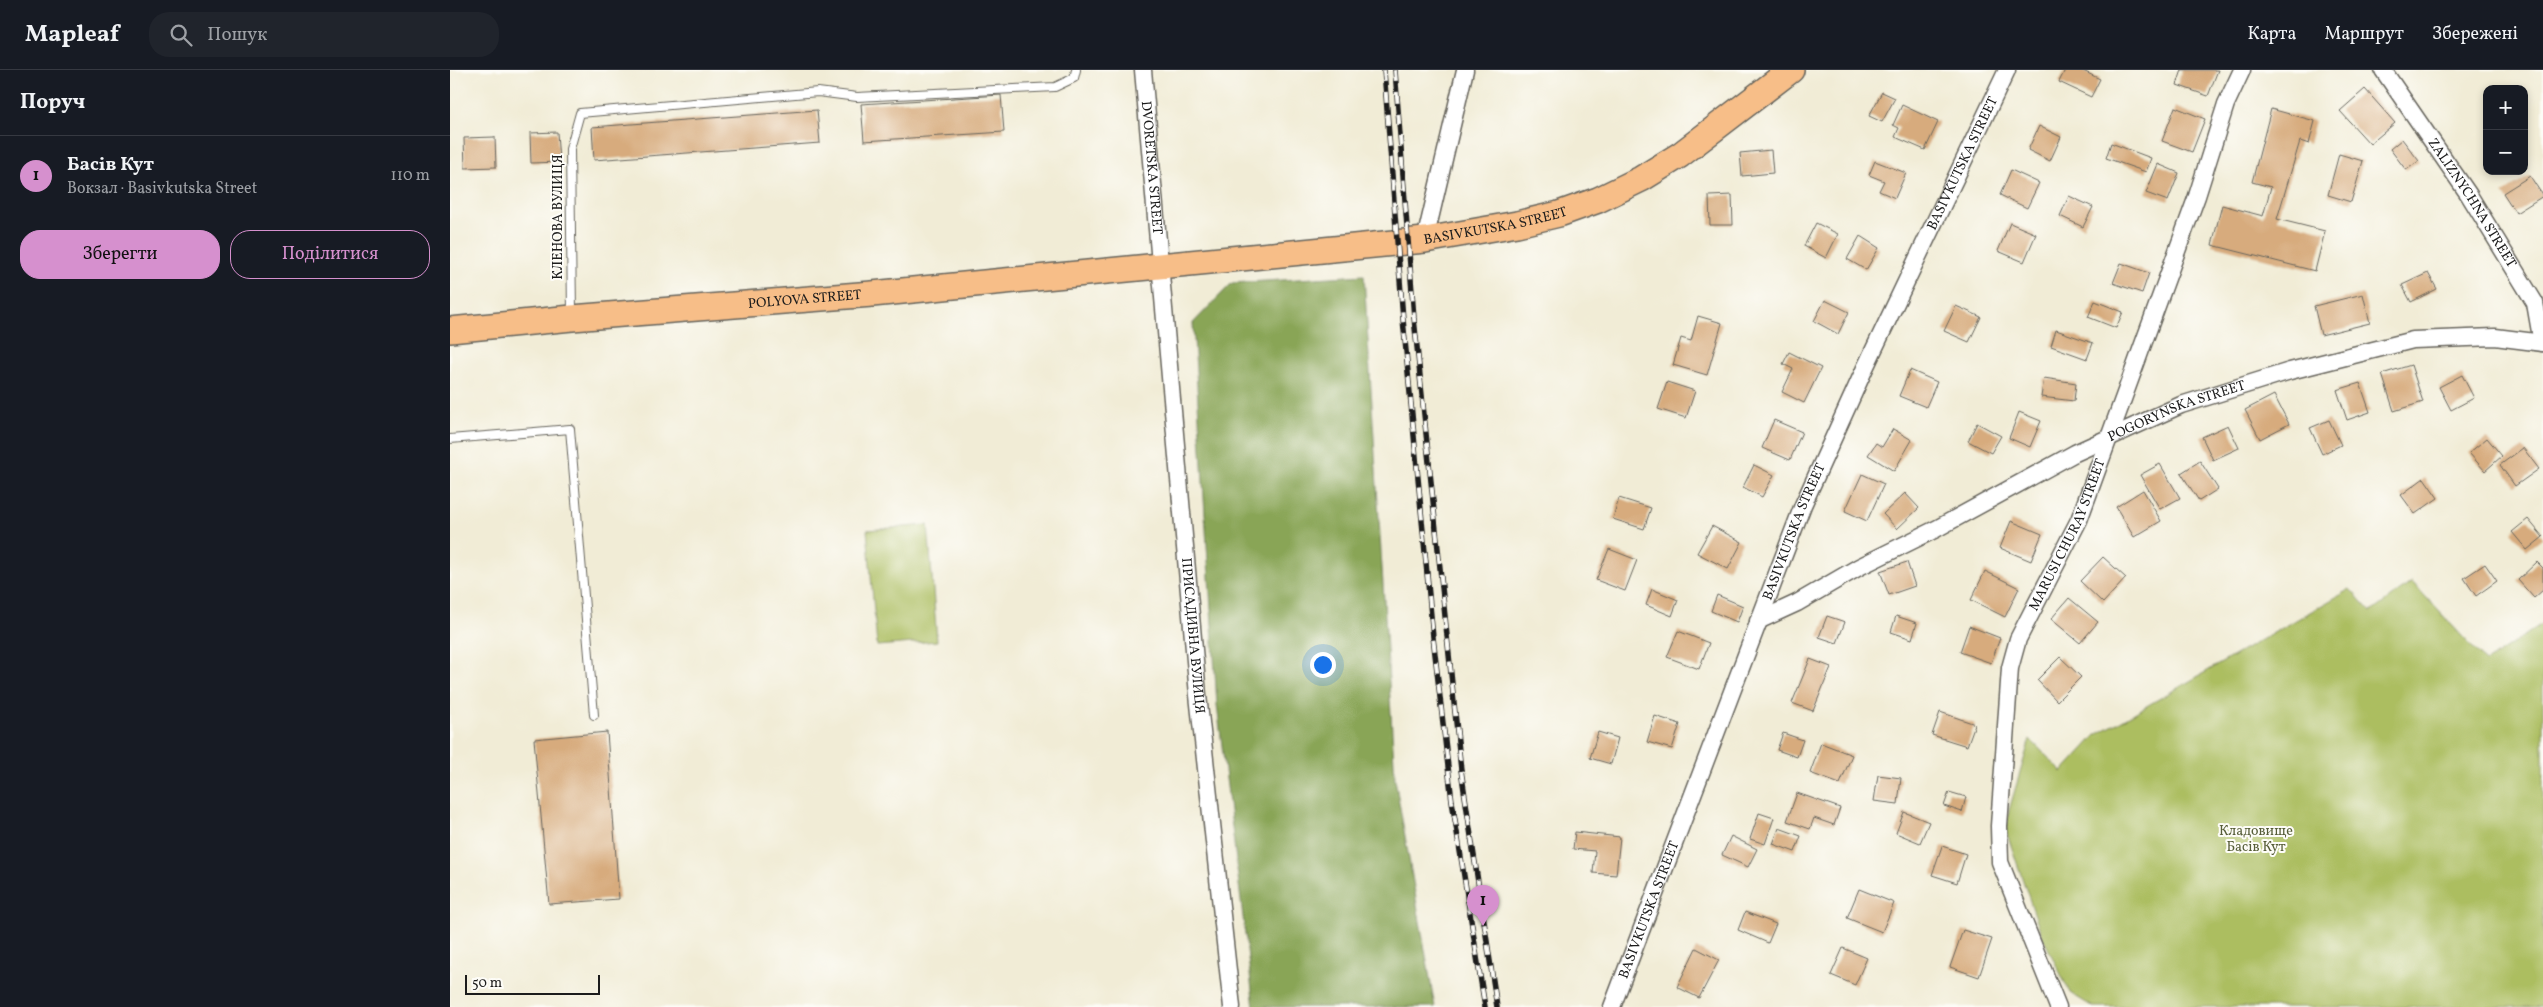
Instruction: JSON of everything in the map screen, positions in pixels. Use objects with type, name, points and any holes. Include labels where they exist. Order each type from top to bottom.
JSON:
[{"type":"main road","name":"BASIVKUTSKA STREET","points":[[1159,264],[1425,240],[1517,224],[1559,214],[1598,200],[1641,179],[1680,155],[1791,70]]},
{"type":"main road","name":"POLYOVA STREET","points":[[450,330],[572,318],[872,294],[1159,264]]},
{"type":"street","name":"DVORETSKA STREET","points":[[1143,70],[1159,264]]},
{"type":"street","points":[[1425,240],[1465,70]]},
{"type":"street","name":"BASIVKUTSKA STREET","points":[[1612,1007],[1803,504],[1865,368],[2007,70]]},
{"type":"street","name":"MARUSI CHURAY STREET","points":[[2058,1007],[2000,862],[1999,816],[2010,668],[2018,639],[2079,520],[2111,437],[2197,196],[2226,104],[2242,70]]},
{"type":"street","name":"ZALIZNYCHNA STREET","points":[[2383,70],[2469,195],[2535,303],[2542,343]]},
{"type":"street","name":"ПРИСАДИБНА ВУЛИЦЯ","points":[[1159,264],[1198,694],[1232,1007]]},
{"type":"street","name":"POGORYNSKA STREET","points":[[1758,621],[1797,603],[1859,567],[1936,529],[2076,453],[2181,405],[2372,349],[2413,340],[2495,337],[2542,343]]},
{"type":"lane","name":"КЛЕНОВА ВУЛИЦЯ","points":[[572,318],[570,149],[580,113],[818,92],[857,97],[1055,87],[1074,78],[1076,70]]},
{"type":"lane","points":[[450,439],[570,429],[594,715]]},
{"type":"green space","points":[[1364,275],[1395,779],[1435,1007],[1254,1007],[1217,705],[1193,323],[1232,283]]},
{"type":"green space","points":[[928,525],[937,641],[877,646],[867,530]]},
{"type":"green space","name":"Кладовище Басів Кут","points":[[2412,582],[2486,662],[2543,623],[2543,1007],[2093,1007],[2070,993],[2042,936],[2006,831],[2009,810],[2030,739],[2062,772],[2096,735],[2350,589],[2371,612]]},
{"type":"building","points":[[2065,70],[2081,70],[2100,79],[2091,97],[2059,82]]},
{"type":"building","points":[[2182,70],[2218,70],[2208,96],[2177,85]]},
{"type":"building","points":[[2365,89],[2395,123],[2370,144],[2340,111]]},
{"type":"building","points":[[1882,92],[1895,98],[1882,122],[1869,116]]},
{"type":"building","points":[[1001,95],[1004,132],[864,141],[861,104]]},
{"type":"building","points":[[1902,105],[1938,122],[1925,150],[1895,137],[1899,128],[1893,125]]},
{"type":"building","points":[[2175,107],[2205,119],[2192,152],[2162,141]]},
{"type":"building","points":[[2271,109],[2315,121],[2309,144],[2300,141],[2277,219],[2325,231],[2315,271],[2212,245],[2222,205],[2263,216],[2271,187],[2252,182]]},
{"type":"building","points":[[817,110],[820,143],[594,160],[592,127]]},
{"type":"building","points":[[2039,126],[2061,137],[2050,161],[2028,150]]},
{"type":"building","points":[[557,132],[559,162],[531,163],[530,133]]},
{"type":"building","points":[[495,137],[496,167],[465,168],[464,138]]},
{"type":"building","points":[[2402,139],[2419,161],[2406,170],[2390,149]]},
{"type":"building","points":[[2111,143],[2151,158],[2146,172],[2106,158]]},
{"type":"building","points":[[1771,150],[1773,173],[1742,176],[1740,153]]},
{"type":"building","points":[[2339,154],[2363,161],[2351,202],[2328,195]]},
{"type":"building","points":[[1875,161],[1906,173],[1895,198],[1879,191],[1884,181],[1869,175]]},
{"type":"building","points":[[2158,164],[2179,173],[2168,201],[2146,193]]},
{"type":"building","points":[[2011,170],[2039,183],[2027,208],[2000,195]]},
{"type":"building","points":[[2530,176],[2543,196],[2516,213],[2503,193]]},
{"type":"building","points":[[1732,195],[1733,225],[1710,225],[1709,196]]},
{"type":"building","points":[[2069,196],[2093,207],[2083,227],[2060,216]]},
{"type":"building","points":[[1816,223],[1838,234],[1826,258],[1804,246]]},
{"type":"building","points":[[2010,223],[2036,234],[2024,262],[1998,251]]},
{"type":"building","points":[[1860,236],[1879,248],[1866,270],[1847,259]]},
{"type":"building","points":[[2121,263],[2149,273],[2142,293],[2113,283]]},
{"type":"building","points":[[2428,273],[2437,289],[2411,302],[2402,285]]},
{"type":"building","points":[[2363,294],[2370,323],[2321,335],[2314,306]]},
{"type":"building","points":[[1825,300],[1849,312],[1838,334],[1814,321]]},
{"type":"building","points":[[2095,301],[2123,312],[2116,328],[2088,317]]},
{"type":"building","points":[[1956,306],[1981,317],[1969,342],[1944,331]]},
{"type":"building","points":[[1698,316],[1722,323],[1707,375],[1673,365],[1681,338],[1691,341]]},
{"type":"building","points":[[2056,330],[2093,343],[2087,359],[2051,346]]},
{"type":"building","points":[[1789,352],[1821,368],[1804,403],[1782,392],[1793,369],[1783,364]]},
{"type":"building","points":[[2411,365],[2423,402],[2394,411],[2382,374]]},
{"type":"building","points":[[1910,370],[1937,382],[1926,407],[1899,396]]},
{"type":"building","points":[[2462,375],[2474,398],[2451,410],[2439,387]]},
{"type":"building","points":[[2044,378],[2076,383],[2074,401],[2041,397]]},
{"type":"building","points":[[1667,382],[1695,391],[1686,418],[1658,409]]},
{"type":"building","points":[[2360,383],[2370,412],[2347,420],[2337,390]]},
{"type":"building","points":[[2274,395],[2289,424],[2260,439],[2245,410]]},
{"type":"building","points":[[2019,412],[2041,421],[2030,447],[2009,438]]},
{"type":"building","points":[[1774,420],[1802,432],[1790,460],[1762,448]]},
{"type":"building","points":[[2329,420],[2341,445],[2322,454],[2310,428]]},
{"type":"building","points":[[1977,423],[2001,436],[1991,453],[1968,441]]},
{"type":"building","points":[[2228,425],[2239,448],[2213,460],[2202,437]]},
{"type":"building","points":[[1893,429],[1912,440],[1894,471],[1868,455],[1876,443],[1882,447]]},
{"type":"building","points":[[2487,438],[2502,456],[2485,471],[2469,453]]},
{"type":"building","points":[[2523,448],[2539,469],[2515,486],[2500,465]]},
{"type":"building","points":[[2200,461],[2218,489],[2199,501],[2181,473]]},
{"type":"building","points":[[2160,464],[2180,498],[2160,509],[2140,475]]},
{"type":"building","points":[[1754,465],[1774,475],[1762,497],[1743,487]]},
{"type":"building","points":[[1862,474],[1884,484],[1867,521],[1845,511]]},
{"type":"building","points":[[2424,478],[2438,498],[2415,514],[2401,495]]},
{"type":"building","points":[[2143,490],[2161,521],[2134,537],[2116,507]]},
{"type":"building","points":[[1905,493],[1919,508],[1897,529],[1883,514]]},
{"type":"building","points":[[1619,498],[1651,508],[1644,529],[1613,519]]},
{"type":"building","points":[[2528,519],[2543,537],[2527,550],[2512,532]]},
{"type":"building","points":[[2011,521],[2042,534],[2031,561],[2000,548]]},
{"type":"building","points":[[1712,526],[1742,542],[1728,569],[1697,553]]},
{"type":"building","points":[[1609,549],[1637,560],[1625,591],[1596,580]]},
{"type":"building","points":[[2103,557],[2126,578],[2103,603],[2080,581]]},
{"type":"building","points":[[1907,562],[1915,586],[1889,595],[1880,571]]},
{"type":"building","points":[[2537,562],[2543,568],[2543,590],[2534,598],[2518,580]]},
{"type":"building","points":[[2485,564],[2497,581],[2476,596],[2464,578]]},
{"type":"building","points":[[1985,571],[2019,588],[2005,617],[1971,600]]},
{"type":"building","points":[[1652,589],[1678,600],[1672,616],[1646,605]]},
{"type":"building","points":[[1717,595],[1743,606],[1737,622],[1711,611]]},
{"type":"building","points":[[2069,598],[2098,622],[2080,643],[2051,619]]},
{"type":"building","points":[[1827,616],[1845,622],[1837,643],[1819,637]]},
{"type":"building","points":[[1896,616],[1917,623],[1912,639],[1891,632]]},
{"type":"building","points":[[1969,626],[2000,638],[1991,663],[1960,652]]},
{"type":"building","points":[[1678,631],[1709,643],[1699,669],[1667,657]]},
{"type":"building","points":[[2060,657],[2081,677],[2057,701],[2037,680]]},
{"type":"building","points":[[1810,659],[1831,667],[1813,711],[1792,703]]},
{"type":"building","points":[[1940,712],[1975,724],[1967,746],[1932,735]]},
{"type":"building","points":[[1655,716],[1680,724],[1672,749],[1647,742]]},
{"type":"building","points":[[607,732],[619,899],[549,904],[534,739]]},
{"type":"building","points":[[1598,732],[1618,738],[1611,764],[1590,758]]},
{"type":"building","points":[[1783,733],[1803,740],[1797,757],[1777,750]]},
{"type":"building","points":[[1821,743],[1852,755],[1840,784],[1810,773]]},
{"type":"building","points":[[1878,775],[1901,778],[1898,804],[1874,801]]},
{"type":"building","points":[[1949,792],[1966,797],[1962,812],[1944,806]]},
{"type":"building","points":[[1797,793],[1840,808],[1834,825],[1814,818],[1810,829],[1787,821]]},
{"type":"building","points":[[1904,812],[1929,822],[1920,843],[1896,833]]},
{"type":"building","points":[[1759,813],[1774,818],[1765,844],[1750,839]]},
{"type":"building","points":[[1779,828],[1801,836],[1795,852],[1773,844]]},
{"type":"building","points":[[1575,832],[1620,837],[1616,875],[1593,873],[1595,851],[1573,849]]},
{"type":"building","points":[[1731,836],[1757,849],[1748,867],[1722,855]]},
{"type":"building","points":[[1942,846],[1966,854],[1957,883],[1932,875]]},
{"type":"building","points":[[1859,889],[1894,903],[1882,932],[1847,918]]},
{"type":"building","points":[[1745,912],[1776,924],[1768,943],[1738,930]]},
{"type":"building","points":[[1963,930],[1992,939],[1979,977],[1950,967]]},
{"type":"building","points":[[1696,948],[1719,960],[1699,998],[1677,987]]},
{"type":"building","points":[[1843,948],[1867,958],[1855,985],[1831,975]]},
{"type":"railway","points":[[1384,70],[1403,319],[1433,637],[1452,801],[1485,1007]]},
{"type":"railway","points":[[1395,70],[1414,318],[1461,770],[1497,1007]]},
{"type":"place","name":"Басів Кут","points":[[1483,926]]}]
